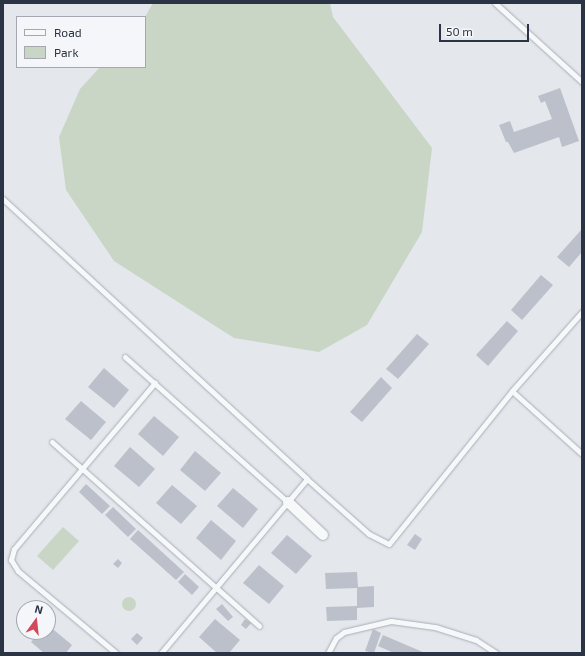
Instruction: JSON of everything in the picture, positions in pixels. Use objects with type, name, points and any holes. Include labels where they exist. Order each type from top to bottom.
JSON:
[{"type":"street","points":[[288,502],[323,535]]},
{"type":"lane","points":[[495,3],[582,82]]},
{"type":"lane","points":[[3,199],[307,480],[369,534],[389,544],[512,390],[582,312]]},
{"type":"lane","points":[[125,357],[288,502]]},
{"type":"lane","points":[[116,653],[18,571],[11,560],[14,549],[155,384]]},
{"type":"lane","points":[[512,390],[582,454]]},
{"type":"lane","points":[[52,442],[260,626]]},
{"type":"lane","points":[[161,653],[307,480]]},
{"type":"lane","points":[[328,653],[336,638],[344,632],[391,621],[434,627],[476,640],[496,653]]},
{"type":"green space","points":[[153,3],[330,3],[333,17],[432,148],[422,232],[367,325],[319,352],[234,338],[114,261],[66,190],[59,137],[80,89],[99,68],[146,68],[146,16]]},
{"type":"green space","points":[[63,527],[79,541],[53,570],[37,556]]},
{"type":"green space","points":[[129,597],[134,599],[136,604],[134,609],[129,611],[124,609],[122,604],[124,599]]},
{"type":"building","points":[[560,88],[579,141],[562,147],[559,137],[514,153],[508,142],[506,142],[499,125],[510,121],[514,132],[552,119],[545,101],[541,103],[538,96]]},
{"type":"building","points":[[582,229],[582,252],[569,267],[557,257]]},
{"type":"building","points":[[541,275],[553,285],[522,320],[511,310]]},
{"type":"building","points":[[507,321],[518,331],[488,366],[476,355]]},
{"type":"building","points":[[417,334],[429,344],[398,379],[386,369]]},
{"type":"building","points":[[104,368],[129,390],[114,408],[88,387]]},
{"type":"building","points":[[381,377],[392,388],[362,422],[350,412]]},
{"type":"building","points":[[81,401],[106,422],[91,440],[65,419]]},
{"type":"building","points":[[154,416],[179,437],[163,456],[138,434]]},
{"type":"building","points":[[130,447],[155,469],[139,487],[114,466]]},
{"type":"building","points":[[195,451],[221,473],[205,491],[180,470]]},
{"type":"building","points":[[86,484],[110,506],[102,514],[79,492]]},
{"type":"building","points":[[172,485],[197,506],[181,524],[156,503]]},
{"type":"building","points":[[233,488],[258,509],[243,528],[217,506]]},
{"type":"building","points":[[113,507],[136,529],[128,537],[105,515]]},
{"type":"building","points":[[211,520],[236,541],[221,560],[196,538]]},
{"type":"building","points":[[138,530],[184,572],[176,580],[130,539]]},
{"type":"building","points":[[415,534],[422,539],[415,550],[407,545]]},
{"type":"building","points":[[287,535],[312,556],[296,574],[271,553]]},
{"type":"building","points":[[118,559],[122,563],[118,568],[113,564]]},
{"type":"building","points":[[259,565],[284,586],[269,604],[243,583]]},
{"type":"building","points":[[357,572],[358,587],[374,586],[374,607],[357,608],[357,620],[327,621],[326,607],[357,606],[357,588],[326,589],[325,573]]},
{"type":"building","points":[[185,574],[199,587],[192,595],[178,582]]},
{"type":"building","points":[[222,604],[233,617],[228,621],[216,609]]},
{"type":"building","points":[[215,619],[240,640],[229,653],[217,653],[199,637]]},
{"type":"building","points":[[245,619],[251,623],[246,629],[241,625]]},
{"type":"building","points":[[373,629],[381,633],[374,653],[365,651]]},
{"type":"building","points":[[56,632],[72,645],[66,653],[44,653],[31,642],[33,640],[56,640]]},
{"type":"building","points":[[137,633],[143,638],[137,645],[131,639]]},
{"type":"building","points":[[383,635],[425,653],[394,653],[378,646]]}]
